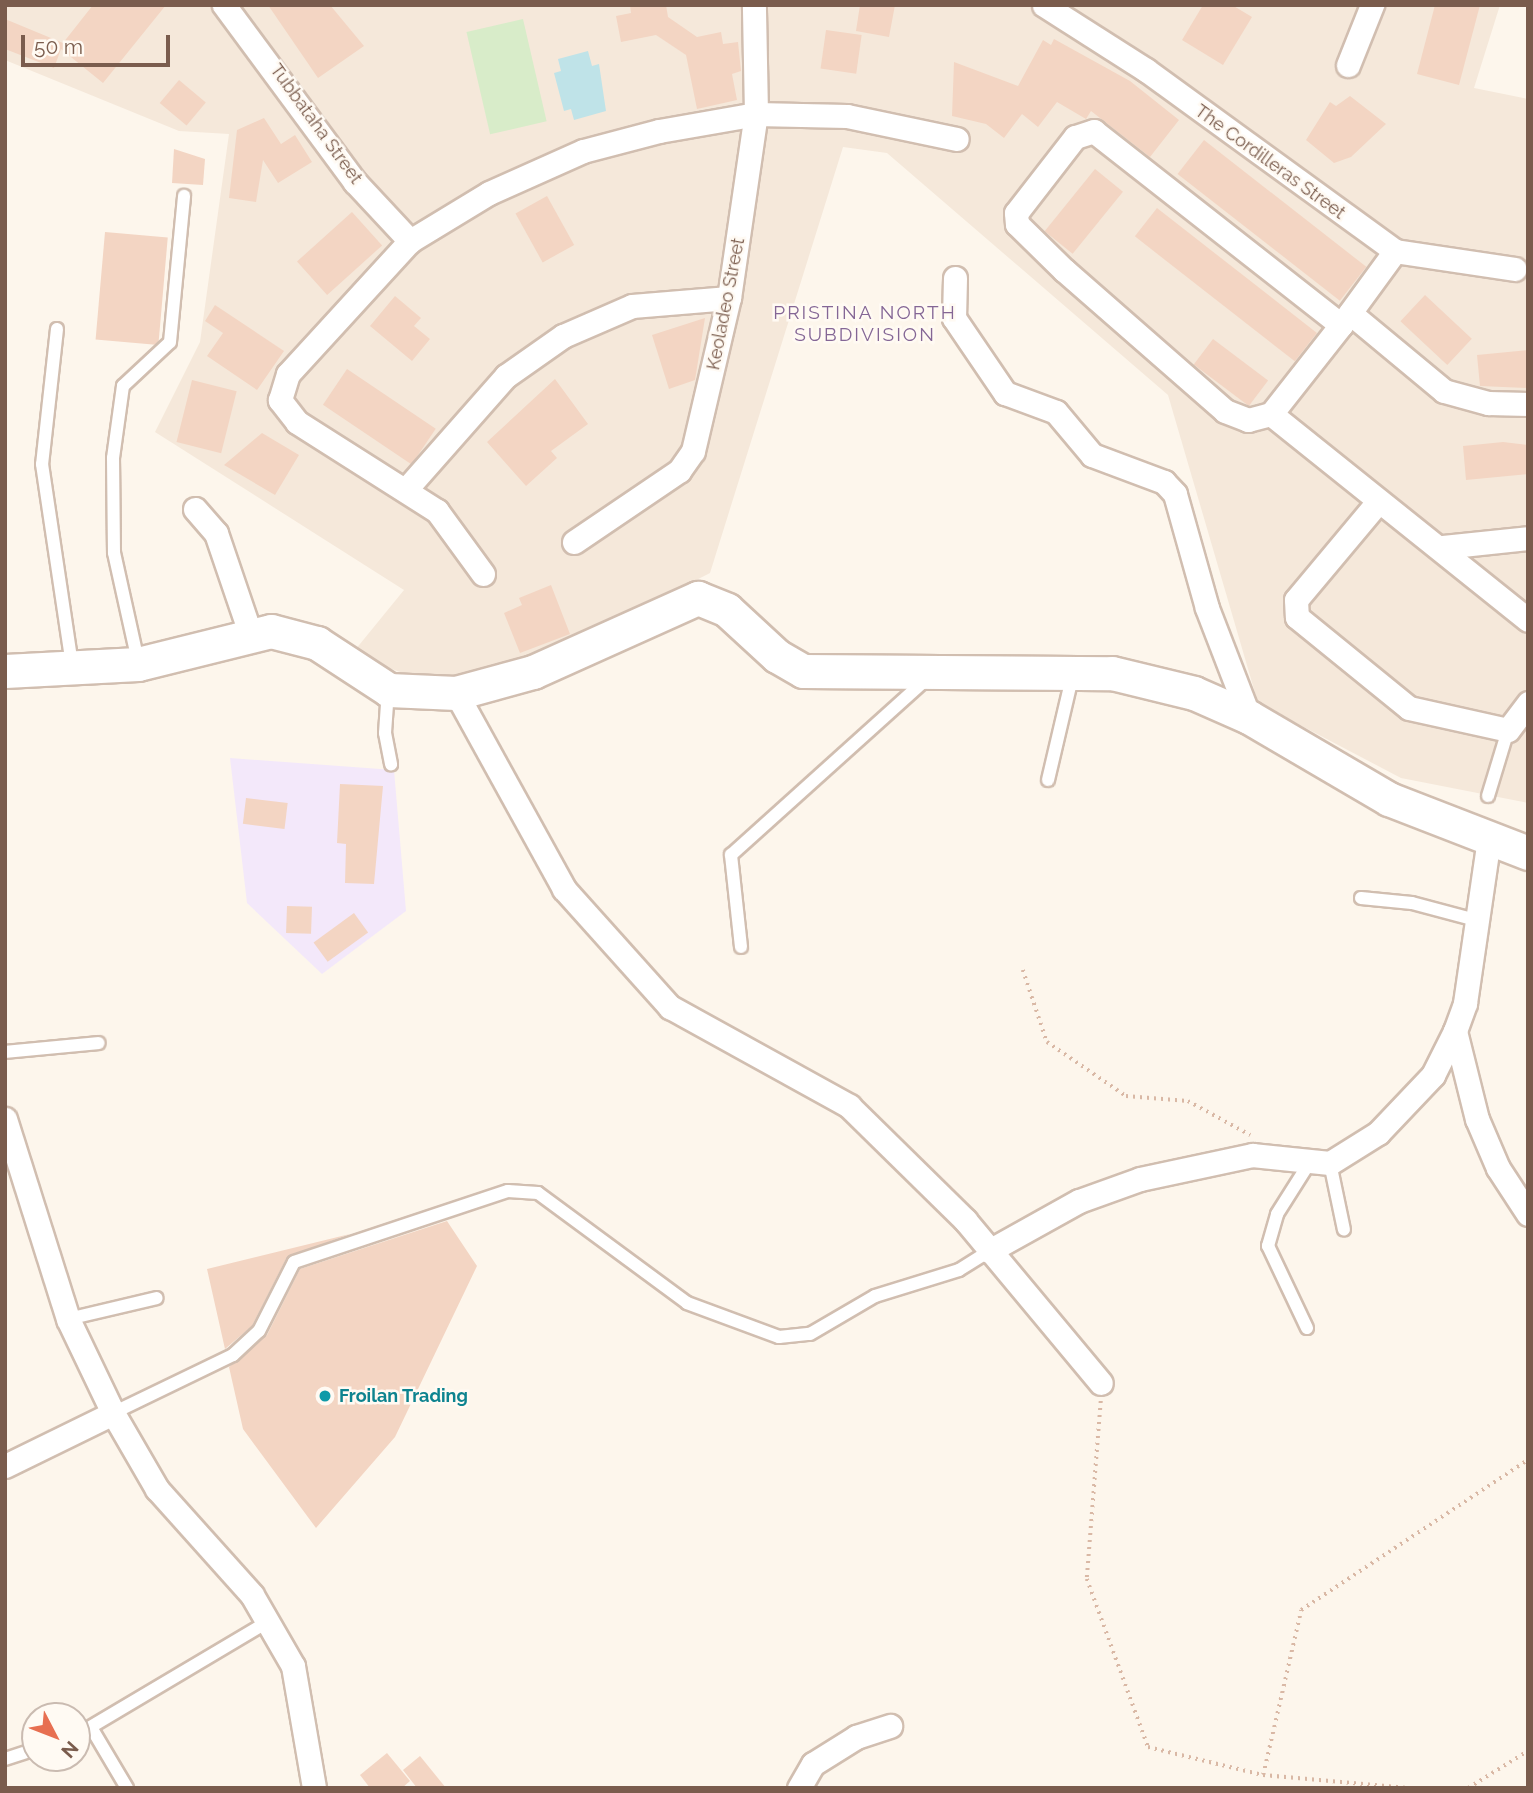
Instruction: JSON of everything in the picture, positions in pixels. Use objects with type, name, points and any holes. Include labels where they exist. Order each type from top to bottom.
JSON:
[{"type":"street","name":"Tubbataha Street","points":[[224,5],[355,182],[410,241]]},
{"type":"street","name":"Keoladeo Street","points":[[574,542],[679,471],[693,452],[729,298],[756,114],[754,5]]},
{"type":"street","name":"The Cordilleras Street","points":[[1044,5],[1146,70],[1395,251],[1524,270]]},
{"type":"street","points":[[1348,65],[1372,5]]},
{"type":"street","points":[[484,574],[461,537],[408,487],[297,422],[280,400],[288,374],[410,241],[489,192],[583,151],[756,114],[896,122],[957,139]]},
{"type":"street","points":[[1395,251],[1346,319],[1271,414],[1248,420],[1225,411],[1022,231],[1015,219],[1018,207],[1075,137],[1094,131],[1346,319],[1444,391],[1488,403],[1528,404]]},
{"type":"street","points":[[955,278],[954,317],[1005,393],[1056,412],[1092,455],[1164,482],[1175,494],[1207,608],[1249,717]]},
{"type":"street","points":[[408,487],[506,376],[564,336],[632,306],[729,298]]},
{"type":"street","points":[[1271,414],[1377,503],[1443,547],[1528,621]]},
{"type":"street","points":[[1377,503],[1296,600],[1297,617],[1409,708],[1508,730],[1528,703]]},
{"type":"street","points":[[195,509],[216,533],[250,633]]},
{"type":"street","points":[[1443,547],[1528,538]]},
{"type":"street","points":[[5,671],[72,671],[138,664],[250,633],[296,633],[388,690],[456,693],[533,672],[698,598],[727,610],[777,656],[803,671],[1073,673],[1147,679],[1249,717],[1388,799],[1528,853]]},
{"type":"street","points":[[456,693],[564,889],[670,1007],[849,1106],[989,1251],[1101,1384]]},
{"type":"street","points":[[989,1251],[1079,1202],[1140,1179],[1221,1158],[1279,1158],[1319,1164],[1407,1107],[1433,1075],[1455,1031],[1489,838]]},
{"type":"street","points":[[1455,1031],[1477,1119],[1498,1168],[1528,1214]]},
{"type":"street","points":[[5,1119],[68,1319],[113,1413],[158,1489],[230,1565],[269,1621],[293,1666],[314,1788]]},
{"type":"street","points":[[10,1461],[113,1413]]},
{"type":"street","points":[[799,1788],[813,1764],[856,1737],[890,1726]]},
{"type":"lane","points":[[138,664],[114,553],[113,458],[123,386],[170,342],[184,196]]},
{"type":"lane","points":[[57,329],[42,464],[72,671]]},
{"type":"lane","points":[[741,947],[731,855],[934,673]]},
{"type":"lane","points":[[1048,780],[1073,673]]},
{"type":"lane","points":[[388,690],[385,733],[391,764]]},
{"type":"lane","points":[[1488,796],[1508,730]]},
{"type":"lane","points":[[1361,898],[1412,903],[1476,920]]},
{"type":"lane","points":[[5,1052],[99,1043]]},
{"type":"lane","points":[[1307,1328],[1268,1246],[1277,1214],[1319,1164],[1344,1230]]},
{"type":"lane","points":[[113,1413],[233,1355],[259,1331],[301,1259],[516,1190],[538,1193],[563,1209],[687,1304],[779,1337],[810,1334],[875,1296],[959,1270],[989,1251]]},
{"type":"lane","points":[[68,1319],[157,1298]]},
{"type":"lane","points":[[127,1788],[92,1730],[269,1621]]},
{"type":"path","points":[[1023,970],[1047,1042],[1126,1096],[1188,1101],[1233,1121],[1279,1158]]},
{"type":"path","points":[[1101,1384],[1101,1464],[1087,1579],[1148,1747],[1263,1774],[1408,1788]]},
{"type":"path","points":[[1263,1774],[1301,1610],[1528,1460]]},
{"type":"path","points":[[1468,1788],[1528,1751]]},
{"type":"shaded area","points":[[5,5],[1500,5],[1474,88],[1528,99],[1528,803],[1401,778],[1258,703],[1168,395],[887,153],[843,147],[710,573],[552,654],[438,685],[351,655],[404,590],[155,432],[200,342],[229,134],[179,131],[5,60]]},
{"type":"shaded area","points":[[230,758],[394,770],[406,911],[322,974],[247,903]]},
{"type":"green space","points":[[523,19],[547,121],[490,134],[466,32]]},
{"type":"water","points":[[588,51],[592,66],[599,64],[606,111],[574,120],[571,109],[564,111],[554,73],[561,71],[558,59]]},
{"type":"building","points":[[93,5],[166,5],[103,83],[61,49],[54,68],[5,49],[5,19],[63,43]]},
{"type":"building","points":[[268,5],[330,5],[364,46],[318,78]]},
{"type":"building","points":[[630,5],[666,5],[668,17],[697,37],[721,32],[723,44],[738,42],[741,71],[732,74],[737,100],[697,109],[686,55],[656,35],[621,42],[616,16],[631,13]]},
{"type":"building","points":[[860,5],[895,5],[889,37],[856,31]]},
{"type":"building","points":[[1203,5],[1232,5],[1252,17],[1223,65],[1182,40]]},
{"type":"building","points":[[1435,5],[1480,5],[1459,85],[1417,74]]},
{"type":"building","points":[[826,30],[862,35],[856,74],[821,69]]},
{"type":"building","points":[[1054,39],[1130,81],[1179,120],[1150,157],[1091,111],[1086,119],[1057,102],[1038,127],[1022,114],[1004,138],[986,124],[952,116],[954,62],[1018,86],[1043,40],[1051,45]]},
{"type":"building","points":[[179,80],[206,102],[187,125],[160,103]]},
{"type":"building","points":[[1350,96],[1386,124],[1351,157],[1334,163],[1306,140],[1330,102],[1336,106]]},
{"type":"building","points":[[264,118],[281,144],[295,135],[312,162],[278,183],[263,160],[256,202],[229,198],[237,130]]},
{"type":"building","points":[[1204,140],[1366,267],[1340,301],[1178,174]]},
{"type":"building","points":[[174,149],[205,159],[203,185],[172,183]]},
{"type":"building","points":[[1095,169],[1123,192],[1073,254],[1045,231]]},
{"type":"building","points":[[547,196],[574,245],[543,262],[516,213]]},
{"type":"building","points":[[1157,208],[1317,333],[1295,361],[1135,236]]},
{"type":"building","points":[[352,212],[382,245],[327,295],[297,262]]},
{"type":"building","points":[[105,232],[168,237],[158,345],[96,340]]},
{"type":"building","points":[[1425,295],[1472,339],[1447,365],[1400,321]]},
{"type":"building","points":[[395,296],[421,318],[414,326],[430,339],[412,361],[370,326]]},
{"type":"building","points":[[215,305],[284,351],[257,390],[207,356],[223,333],[205,321]]},
{"type":"building","points":[[705,318],[695,380],[669,389],[652,335]]},
{"type":"building","points":[[1213,339],[1268,381],[1249,406],[1194,365]]},
{"type":"building","points":[[1528,350],[1528,388],[1480,386],[1477,355]]},
{"type":"building","points":[[347,369],[436,429],[412,464],[323,405]]},
{"type":"building","points":[[555,379],[588,424],[551,451],[557,458],[526,486],[487,442]]},
{"type":"building","points":[[192,380],[237,391],[221,453],[177,442]]},
{"type":"building","points":[[262,433],[299,455],[275,495],[224,465]]},
{"type":"building","points":[[1503,442],[1528,445],[1528,474],[1466,480],[1463,446]]},
{"type":"building","points":[[551,585],[570,634],[520,653],[504,613],[522,605],[519,598]]},
{"type":"building","points":[[340,784],[383,786],[374,884],[345,883],[346,844],[337,843]]},
{"type":"building","points":[[246,798],[288,803],[285,829],[243,824]]},
{"type":"building","points":[[287,906],[312,907],[311,934],[286,933]]},
{"type":"building","points":[[354,913],[368,932],[328,962],[314,942]]},
{"type":"building","name":"Froilan Trading","points":[[447,1221],[477,1266],[395,1437],[316,1528],[243,1429],[229,1367],[267,1335],[300,1269]]},
{"type":"building","points":[[350,1234],[287,1257],[252,1326],[225,1349],[207,1269]]},
{"type":"building","points":[[387,1753],[410,1781],[402,1788],[370,1788],[360,1775]]},
{"type":"building","points":[[420,1756],[446,1788],[417,1788],[403,1770]]},
{"type":"place","name":"Froilan Trading","points":[[325,1396]]},
{"type":"district","name":"PRISTINA NORTH SUBDIVISION","points":[[865,324]]}]
